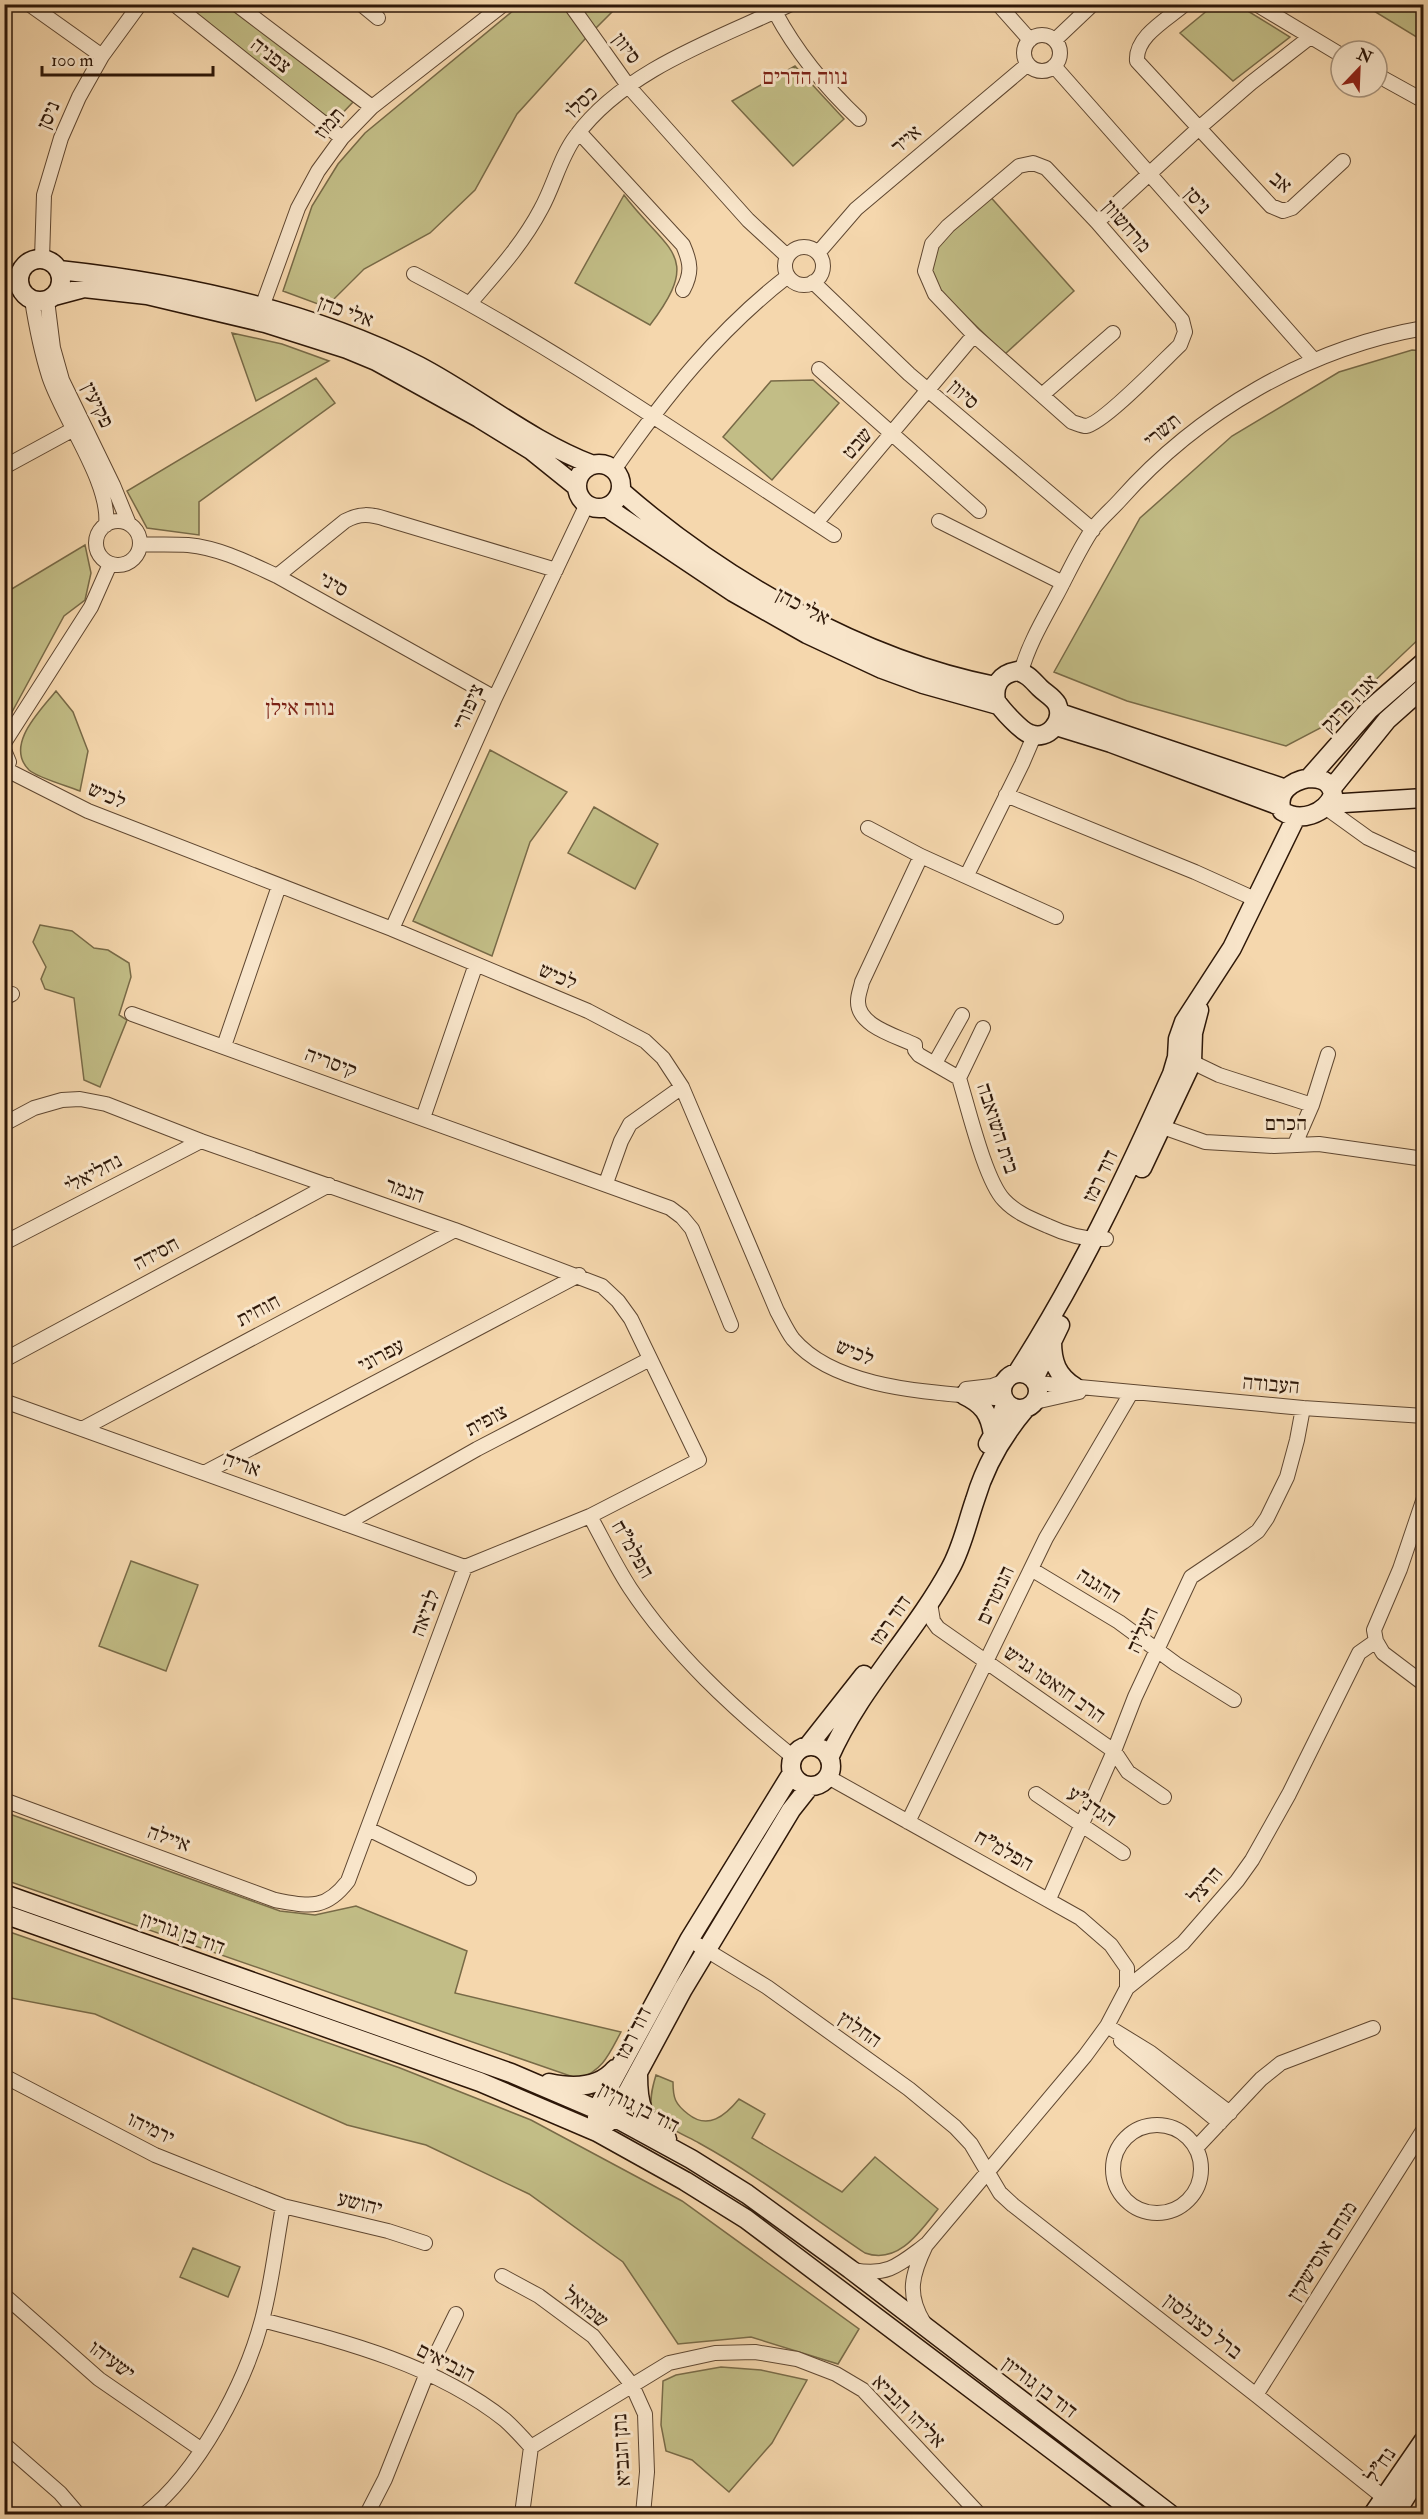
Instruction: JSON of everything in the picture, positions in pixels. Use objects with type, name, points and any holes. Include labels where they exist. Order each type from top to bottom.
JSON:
[{"type":"street","points":[[29,4],[102,56]]},
{"type":"street","name":"ניסן","points":[[42,259],[44,195],[60,138],[102,56],[140,4]]},
{"type":"street","name":"צפניה","points":[[174,4],[342,138]]},
{"type":"street","name":"צפניה","points":[[236,4],[372,107]]},
{"type":"street","points":[[361,4],[378,18]]},
{"type":"street","name":"תמוז","points":[[262,307],[298,208],[318,171],[342,138],[372,107],[504,4]]},
{"type":"street","name":"סיוון","points":[[563,4],[581,23],[629,87],[748,220],[787,256]]},
{"type":"street","name":"סיוון","points":[[570,4],[581,23]]},
{"type":"street","name":"כסלו","points":[[470,303],[526,236],[579,132],[594,114],[629,87],[682,53],[791,4]]},
{"type":"street","points":[[998,4],[1030,40]]},
{"type":"street","points":[[1055,40],[1093,4]]},
{"type":"street","name":"אב","points":[[1185,4],[1143,40],[1136,51],[1137,61],[1271,206],[1283,211],[1292,208],[1342,161]]},
{"type":"street","points":[[1256,4],[1329,49]]},
{"type":"street","points":[[775,12],[791,41],[828,90],[859,119]]},
{"type":"street","points":[[1045,35],[1055,40],[1060,51],[1054,66],[1038,70],[1028,64],[1024,54],[1030,40],[1045,35]]},
{"type":"street","points":[[1097,222],[1199,128],[1309,38]]},
{"type":"street","name":"אייר","points":[[818,253],[856,209],[1028,64]]},
{"type":"street","name":"ניסן","points":[[1054,66],[1313,359]]},
{"type":"street","points":[[1389,81],[1424,100]]},
{"type":"street","points":[[579,132],[683,245],[692,271],[683,290]]},
{"type":"street","name":"מרחשוון","points":[[974,335],[935,294],[925,271],[932,244],[948,226],[1019,166],[1033,163],[1046,168],[1097,222],[1182,320],[1185,332],[1180,345],[1121,402],[1099,420],[1086,426],[1072,422],[1042,395]]},
{"type":"street","points":[[801,247],[813,249],[818,253],[823,268],[813,282],[796,283],[788,276],[785,264],[791,251],[801,247]]},
{"type":"street","points":[[42,259],[49,260],[59,270],[61,284],[39,297],[18,279],[29,261],[42,259]]},
{"type":"street","points":[[4,267],[24,266]]},
{"type":"street","name":"אלי כהן","points":[[59,270],[124,277],[262,307],[327,327],[408,361],[466,393],[555,449],[593,465]]},
{"type":"street","points":[[414,274],[470,303],[593,378],[834,535]]},
{"type":"street","points":[[614,470],[680,380],[753,304],[788,276]]},
{"type":"street","name":"סיוון","points":[[813,282],[887,354],[1093,530]]},
{"type":"street","name":"אלי כהן","points":[[4,288],[39,297],[84,288],[147,295],[265,323],[347,349],[376,361],[479,418],[531,450],[577,487]]},
{"type":"street","name":"פקיעין","points":[[39,297],[38,336],[49,377],[103,494],[106,525]]},
{"type":"street","name":"פקיעין","points":[[39,297],[62,380],[129,524]]},
{"type":"street","name":"תשרי","points":[[1021,672],[1026,653],[1093,530],[1144,472],[1196,429],[1252,393],[1313,359],[1390,334],[1424,328]]},
{"type":"street","points":[[974,335],[1042,395],[1113,333]]},
{"type":"street","name":"שבט","points":[[816,523],[974,335]]},
{"type":"street","points":[[819,369],[979,511]]},
{"type":"street","points":[[4,466],[72,430]]},
{"type":"street","points":[[600,464],[614,470],[620,480],[621,491],[618,498],[606,507],[599,508],[586,504],[578,494],[577,487],[581,474],[593,465],[600,464]]},
{"type":"street","name":"אלי כהן","points":[[621,491],[652,519],[696,549],[741,579],[815,622],[862,644],[929,670],[961,680],[995,686]]},
{"type":"street","name":"ציפורי","points":[[392,929],[495,698],[586,504]]},
{"type":"street","name":"אלי כהן","points":[[606,507],[733,592],[807,634],[882,669],[923,684],[999,705]]},
{"type":"street","points":[[278,576],[345,521],[357,515],[386,519],[556,570]]},
{"type":"street","points":[[939,521],[1063,583]]},
{"type":"street","points":[[117,522],[129,524],[138,532],[141,544],[139,551],[130,562],[124,565],[110,564],[100,555],[96,542],[101,530],[106,525],[117,522]]},
{"type":"street","name":"סיני","points":[[141,544],[190,545],[217,551],[278,576],[495,698]]},
{"type":"street","points":[[4,743],[91,607],[110,564]]},
{"type":"street","name":"אנה פרנק","points":[[1309,778],[1369,710],[1424,662]]},
{"type":"street","points":[[1021,672],[1031,677],[1053,698],[1058,719],[1047,734],[1034,736],[1022,729],[999,705],[994,692],[1000,678],[1009,673],[1021,672]]},
{"type":"street","name":"אנה פרנק","points":[[1329,797],[1387,720],[1424,687]]},
{"type":"street","points":[[1058,719],[1283,797]]},
{"type":"street","points":[[967,875],[1034,736]]},
{"type":"street","points":[[4,750],[9,757],[6,771]]},
{"type":"street","name":"לכיש","points":[[6,771],[88,811],[392,929],[588,1011],[639,1037],[663,1058],[682,1087],[777,1311],[794,1339],[820,1361],[855,1378],[894,1388],[964,1395],[1017,1386]]},
{"type":"street","points":[[1424,788],[1329,797],[1311,815],[1296,817],[1282,811],[1283,797],[1297,780],[1309,778],[1323,780],[1329,797],[1368,838],[1424,864]]},
{"type":"street","points":[[1006,795],[1257,900]]},
{"type":"street","points":[[1329,797],[1424,798]]},
{"type":"street","name":"דוד רמז","points":[[1156,1125],[1175,1066],[1180,1032],[1189,1011],[1205,991],[1232,948],[1296,817]]},
{"type":"street","points":[[868,828],[921,856],[1056,917]]},
{"type":"street","points":[[921,856],[862,982],[858,1003],[864,1017],[874,1026],[915,1045],[915,1050],[919,1055],[947,1070]]},
{"type":"street","points":[[224,1046],[279,886]]},
{"type":"street","points":[[423,1118],[476,964]]},
{"type":"street","name":"דוד רמז","points":[[1017,1386],[1052,1340],[1156,1125],[1192,1062],[1193,1033],[1205,991]]},
{"type":"street","name":"קיסריה","points":[[132,1014],[606,1183],[670,1208],[692,1229],[731,1326]]},
{"type":"street","points":[[947,1070],[962,1015]]},
{"type":"street","points":[[947,1070],[984,1028]]},
{"type":"street","points":[[1295,1144],[1312,1105],[1328,1054]]},
{"type":"street","points":[[1192,1062],[1219,1075],[1312,1105]]},
{"type":"street","name":"בית השואבה","points":[[947,1070],[996,1190],[1004,1201],[1019,1212],[1076,1237],[1100,1239]]},
{"type":"street","points":[[606,1183],[621,1141],[630,1124],[682,1087]]},
{"type":"street","name":"הנמר","points":[[4,1124],[34,1108],[63,1100],[80,1099],[106,1104],[201,1141],[579,1275],[602,1286],[618,1301],[631,1319],[699,1460],[590,1516]]},
{"type":"street","name":"הכרם","points":[[1156,1125],[1205,1142],[1274,1146],[1319,1144],[1424,1160]]},
{"type":"street","name":"נחליאלי","points":[[4,1243],[201,1141]]},
{"type":"street","name":"חסידה","points":[[4,1360],[328,1185]]},
{"type":"street","name":"חוחית","points":[[82,1429],[455,1230]]},
{"type":"street","name":"דוד רמז","points":[[808,1746],[916,1605],[937,1572],[952,1540],[974,1473],[1047,1327],[1100,1239]]},
{"type":"street","name":"עפרוני","points":[[204,1473],[579,1275]]},
{"type":"street","points":[[1052,1340],[1057,1370],[1061,1377],[1075,1387]]},
{"type":"street","name":"צופית","points":[[345,1524],[477,1449],[650,1359]]},
{"type":"street","points":[[1017,1386],[1039,1391],[1031,1405],[1015,1408],[1017,1386]]},
{"type":"street","name":"לכיש","points":[[928,1391],[1017,1386]]},
{"type":"street","name":"העבודה","points":[[1017,1386],[1075,1387],[1303,1408],[1424,1416]]},
{"type":"street","name":"העבודה","points":[[1031,1405],[1071,1392],[1114,1391]]},
{"type":"street","name":"הנוטרים","points":[[908,1822],[1046,1538],[1131,1393]]},
{"type":"street","points":[[964,1395],[986,1410],[990,1417],[993,1436]]},
{"type":"street","name":"אריה","points":[[4,1401],[465,1567]]},
{"type":"street","name":"דוד רמז","points":[[828,1768],[850,1715],[930,1603],[958,1552],[975,1497],[996,1451],[1031,1405]]},
{"type":"street","name":"העליה","points":[[1049,1899],[1156,1650],[1191,1577],[1258,1531],[1267,1518],[1287,1477],[1303,1408]]},
{"type":"street","points":[[1424,1498],[1400,1569],[1374,1630],[1376,1641],[1383,1653],[1424,1684]]},
{"type":"street","points":[[465,1567],[590,1516]]},
{"type":"street","name":"הפלמ\"ח","points":[[590,1516],[630,1587],[660,1629],[792,1765]]},
{"type":"street","name":"לביאה","points":[[321,1904],[336,1895],[348,1881],[465,1567]]},
{"type":"street","name":"ההגנה","points":[[1031,1569],[1119,1622],[1156,1650],[1234,1700]]},
{"type":"street","name":"הרב חואטו גניש","points":[[930,1603],[933,1621],[938,1628],[1114,1751],[1128,1772],[1164,1797]]},
{"type":"street","name":"הרצל","points":[[850,2270],[870,2273],[885,2272],[899,2265],[927,2244],[1107,2026],[1127,1988],[1183,1943],[1237,1881],[1252,1860],[1288,1794],[1359,1653],[1376,1641]]},
{"type":"street","points":[[808,1746],[821,1749],[828,1768],[820,1784],[810,1786],[799,1783],[792,1765],[797,1752],[808,1746]]},
{"type":"street","name":"דוד רמז","points":[[597,2132],[597,2109],[624,2058],[689,1940],[792,1765]]},
{"type":"street","name":"הפלמ\"ח","points":[[828,1768],[908,1822],[1080,1918],[1111,1945],[1127,1968],[1127,1988]]},
{"type":"street","name":"דוד רמז","points":[[597,2132],[614,2117],[657,2034],[706,1951],[791,1810],[810,1786]]},
{"type":"street","name":"הגדנ\"ע","points":[[1036,1794],[1123,1853]]},
{"type":"street","name":"איילה","points":[[4,1800],[275,1900],[299,1904],[321,1904]]},
{"type":"street","points":[[368,1829],[469,1878]]},
{"type":"street","name":"דוד בן גוריון","points":[[4,1894],[525,2079],[614,2117],[691,2159],[747,2194],[1170,2514]]},
{"type":"street","name":"דוד בן גוריון","points":[[4,1914],[480,2082],[597,2132],[686,2181],[746,2219],[1137,2514]]},
{"type":"street","name":"החלוץ","points":[[689,1940],[767,1987],[909,2089],[955,2127],[970,2144],[986,2173]]},
{"type":"street","points":[[1107,2026],[1148,2064],[1225,2118]]},
{"type":"street","points":[[1196,2148],[1261,2079],[1281,2063],[1373,2028]]},
{"type":"street","points":[[525,2079],[558,2085],[590,2084],[612,2073],[624,2058]]},
{"type":"street","points":[[638,2073],[638,2096],[642,2113],[691,2159]]},
{"type":"street","name":"ירמיהו","points":[[4,2076],[155,2155],[283,2206]]},
{"type":"street","points":[[1158,2125],[1173,2128],[1186,2136],[1196,2148],[1201,2168],[1197,2188],[1189,2200],[1178,2208],[1165,2212],[1144,2211],[1126,2200],[1118,2189],[1114,2176],[1114,2160],[1119,2146],[1130,2134],[1143,2127],[1158,2125]]},
{"type":"street","name":"מנחם אוסישקין","points":[[1256,2395],[1424,2129]]},
{"type":"street","name":"ברל כצנלסון","points":[[986,2173],[1000,2193],[1013,2205],[1256,2395],[1393,2507]]},
{"type":"street","points":[[145,2514],[163,2500],[202,2450],[239,2381],[262,2319],[283,2206]]},
{"type":"street","name":"יהושע","points":[[283,2206],[425,2243]]},
{"type":"street","name":"הרצל","points":[[927,2244],[918,2263],[912,2296],[916,2311],[932,2334]]},
{"type":"street","name":"שמואל","points":[[502,2276],[539,2296],[593,2336],[632,2385]]},
{"type":"street","name":"ישעיהו","points":[[4,2295],[99,2379],[202,2450]]},
{"type":"street","points":[[368,2514],[385,2479],[427,2373],[456,2314]]},
{"type":"street","name":"הנביאים","points":[[262,2319],[381,2354],[427,2373],[506,2420],[531,2446]]},
{"type":"street","name":"אליהו הנביא","points":[[531,2446],[669,2363],[715,2353],[755,2352],[797,2359],[836,2374],[863,2390],[979,2514]]},
{"type":"street","name":"נתן הנביא","points":[[632,2385],[645,2414],[647,2472],[643,2514]]},
{"type":"street","name":"נח\"ל","points":[[1393,2507],[1424,2440]]},
{"type":"street","points":[[4,2444],[60,2493],[78,2514]]},
{"type":"street","points":[[522,2514],[531,2446]]},
{"type":"street","name":"נח\"ל","points":[[1373,2514],[1393,2507],[1424,2468]]},
{"type":"shaded area","points":[[183,5],[228,5],[353,102],[334,122]]},
{"type":"shaded area","points":[[520,5],[619,5],[517,114],[475,190],[430,233],[364,269],[326,307],[283,291],[312,206],[338,164],[365,133]]},
{"type":"shaded area","points":[[1214,5],[1238,5],[1290,37],[1233,81],[1180,33]]},
{"type":"shaded area","points":[[1364,5],[1423,5],[1423,41]]},
{"type":"shaded area","points":[[795,66],[844,119],[793,166],[732,101]]},
{"type":"shaded area","points":[[987,193],[1074,291],[1005,354],[941,292],[932,280],[930,262],[936,239]]},
{"type":"shaded area","points":[[624,195],[665,242],[673,255],[677,268],[675,283],[650,325],[575,283]]},
{"type":"shaded area","points":[[232,333],[282,344],[329,361],[256,401]]},
{"type":"shaded area","points":[[1412,350],[1424,351],[1423,635],[1330,723],[1286,746],[1127,701],[1054,672],[1140,518],[1232,436],[1339,372]]},
{"type":"shaded area","points":[[316,378],[335,403],[199,502],[199,535],[147,528],[127,491]]},
{"type":"shaded area","points":[[813,380],[839,403],[772,480],[723,437],[771,381]]},
{"type":"shaded area","points":[[85,545],[91,573],[85,600],[64,616],[5,725],[5,593]]},
{"type":"shaded area","points":[[56,691],[73,712],[88,751],[80,791],[33,773],[22,760],[23,739],[28,728]]},
{"type":"shaded area","points":[[490,750],[567,792],[530,842],[492,956],[413,921]]},
{"type":"shaded area","points":[[594,807],[658,844],[635,889],[568,853]]},
{"type":"shaded area","points":[[40,925],[72,931],[94,948],[108,950],[129,963],[131,977],[119,1015],[127,1020],[100,1087],[84,1080],[74,998],[45,989],[41,979],[46,967],[33,942]]},
{"type":"shaded area","points":[[131,1561],[198,1585],[166,1671],[99,1646]]},
{"type":"shaded area","points":[[4,1812],[280,1911],[315,1915],[356,1906],[467,1951],[455,1993],[621,2032],[600,2066],[579,2079],[5,1880]]},
{"type":"shaded area","points":[[4,1930],[400,2068],[531,2120],[682,2201],[859,2329],[838,2364],[751,2337],[678,2344],[623,2262],[529,2194],[426,2145],[347,2125],[95,2014],[5,1997]]},
{"type":"shaded area","points":[[656,2075],[673,2082],[674,2097],[678,2104],[695,2119],[709,2121],[716,2119],[728,2111],[739,2099],[765,2114],[752,2138],[842,2192],[875,2157],[938,2209],[916,2236],[898,2250],[877,2255],[865,2253],[742,2168],[662,2122],[653,2112],[651,2103]]},
{"type":"shaded area","points":[[193,2248],[240,2267],[228,2297],[180,2277]]},
{"type":"shaded area","points":[[721,2367],[761,2370],[807,2380],[772,2443],[729,2492],[692,2460],[666,2451],[661,2425],[663,2381],[676,2375]]},
{"type":"district","name":"נווה הדרים","points":[[805,76]]},
{"type":"district","name":"נווה אילן","points":[[300,707]]}]
